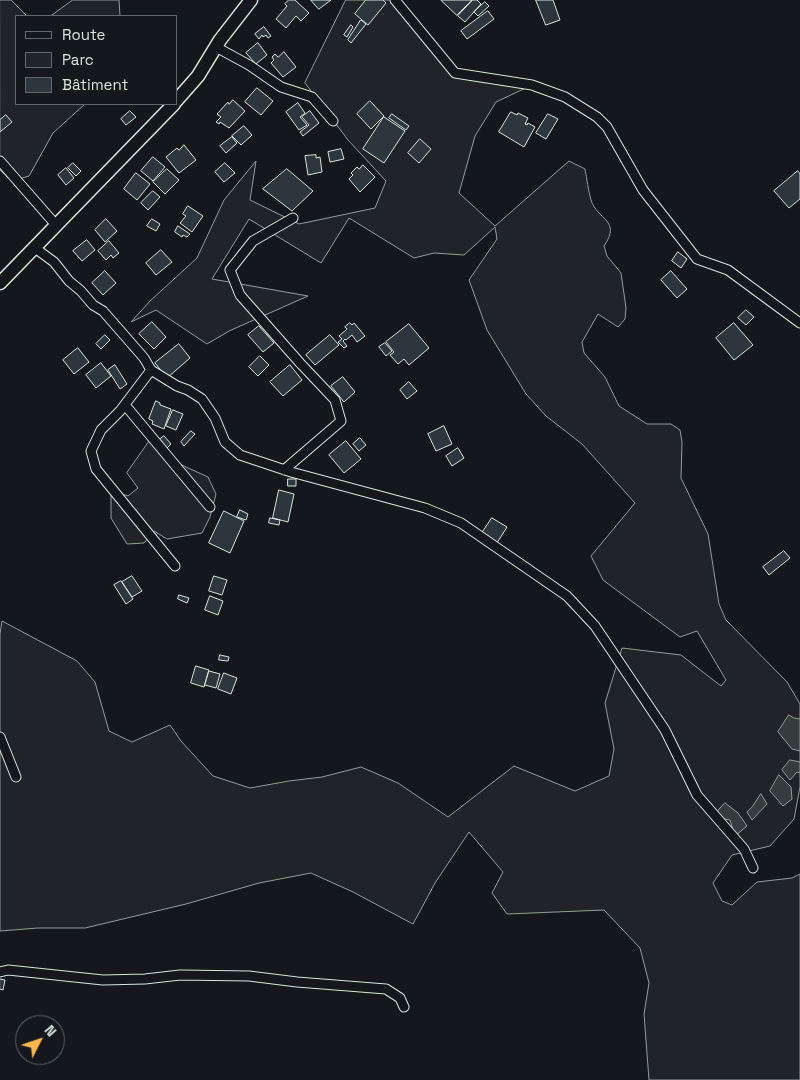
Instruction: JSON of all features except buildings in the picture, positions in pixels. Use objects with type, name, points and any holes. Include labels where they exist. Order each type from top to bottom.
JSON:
[{"type":"main road","points":[[178,99],[198,76],[216,47],[251,0]]},
{"type":"main road","points":[[0,283],[172,105]]},
{"type":"street","points":[[395,0],[455,73],[532,85],[565,97],[596,117],[607,127],[644,190],[697,259],[728,270],[800,323]]},
{"type":"street","points":[[216,47],[249,65],[281,87],[312,97],[332,121]]},
{"type":"street","points":[[0,161],[56,225]]},
{"type":"street","points":[[284,470],[341,421],[335,400],[240,295],[230,270],[253,241],[293,218]]},
{"type":"street","points":[[35,248],[54,262],[69,281],[93,305],[103,311],[144,358],[152,370],[202,399],[215,418],[225,442],[240,455],[284,470],[425,508],[461,523],[567,596],[594,626],[666,730],[697,795],[744,849],[753,868]]},
{"type":"street","points":[[152,370],[125,405],[101,430],[91,451],[96,469],[175,566]]},
{"type":"street","points":[[125,405],[210,507]]},
{"type":"street","points":[[0,737],[16,777]]},
{"type":"street","points":[[0,972],[8,970],[103,980],[145,979],[180,975],[249,976],[386,989],[400,998],[404,1007]]},
{"type":"green space","points":[[0,0],[11,0],[26,15],[15,15],[15,105],[84,105],[53,133],[29,176],[12,181],[0,170]]},
{"type":"green space","points":[[73,0],[119,0],[120,15],[52,15]]},
{"type":"green space","points":[[346,0],[395,0],[455,73],[532,85],[496,102],[475,136],[459,193],[495,226],[569,161],[585,169],[594,207],[609,225],[609,237],[604,246],[607,256],[621,273],[626,308],[625,319],[618,327],[598,314],[582,342],[584,353],[605,377],[619,406],[647,424],[671,424],[680,430],[682,442],[681,478],[708,534],[719,604],[726,620],[787,682],[800,704],[800,787],[794,819],[770,846],[732,855],[713,883],[722,901],[732,905],[757,882],[792,878],[800,874],[800,1080],[649,1080],[644,1014],[649,983],[640,948],[604,910],[507,914],[492,893],[503,872],[469,832],[435,883],[413,924],[353,892],[311,873],[259,883],[186,904],[85,928],[38,928],[0,931],[0,634],[2,621],[77,661],[95,682],[109,731],[132,742],[170,725],[181,741],[213,776],[250,788],[322,777],[361,767],[398,783],[448,817],[514,766],[575,791],[609,776],[614,749],[605,703],[622,648],[681,655],[721,686],[726,680],[697,631],[680,637],[603,580],[591,556],[635,503],[582,444],[546,416],[526,394],[487,330],[469,280],[497,239],[495,227],[464,255],[434,253],[414,258],[349,218],[321,263],[249,219],[212,279],[308,296],[229,331],[207,344],[156,310],[131,322],[150,301],[197,258],[224,200],[256,161],[250,200],[299,224],[375,208],[386,181],[348,140],[305,83]]},
{"type":"green space","points":[[151,439],[175,462],[208,477],[216,494],[210,517],[202,533],[167,539],[154,531],[144,543],[127,544],[111,518],[111,490],[128,496],[138,488],[127,473]]},
{"type":"shaded area","points":[[789,715],[800,719],[800,751],[792,749],[778,732]]},
{"type":"shaded area","points":[[790,760],[800,762],[800,773],[797,772],[790,780],[782,770]]},
{"type":"shaded area","points":[[779,775],[791,787],[792,799],[783,806],[770,791]]},
{"type":"shaded area","points":[[761,794],[767,804],[752,820],[747,812]]},
{"type":"shaded area","points":[[725,803],[738,813],[747,826],[735,836],[730,820],[720,818],[717,812]]}]
